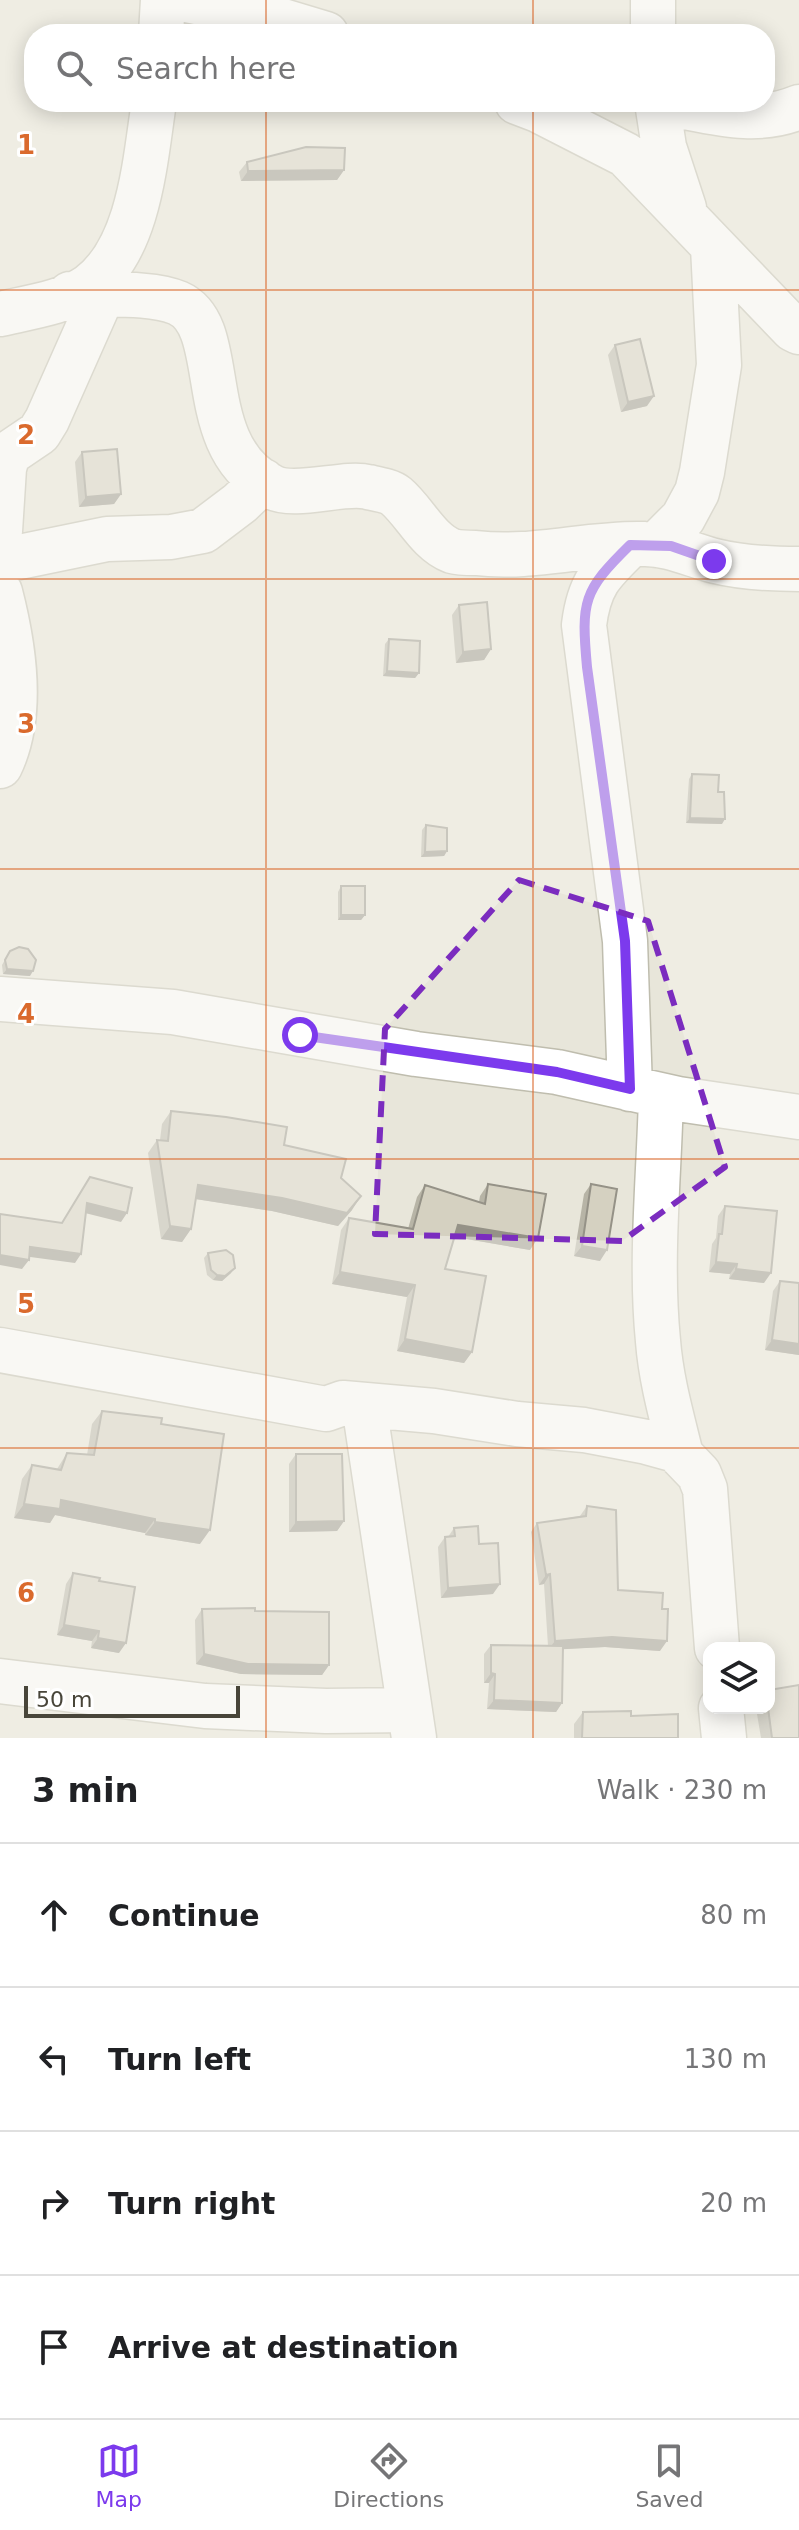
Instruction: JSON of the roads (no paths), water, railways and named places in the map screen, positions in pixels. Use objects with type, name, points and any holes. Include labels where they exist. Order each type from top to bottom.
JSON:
[{"type":"street","points":[[162,24],[163,0]]},
{"type":"street","points":[[186,0],[293,24]]},
{"type":"street","points":[[653,0],[653,24]]},
{"type":"street","points":[[706,112],[750,117],[799,107]]},
{"type":"street","points":[[0,531],[4,468],[8,454],[39,433],[47,420],[88,287],[105,270],[131,228],[152,112]]},
{"type":"street","points":[[547,112],[626,155],[799,332]]},
{"type":"street","points":[[659,112],[664,147],[701,234],[719,365],[697,492],[683,518],[604,570],[587,597],[584,625],[645,1092],[658,1341],[666,1394],[681,1455]]},
{"type":"street","points":[[0,314],[86,295],[156,297],[176,302],[191,310],[203,329],[218,414],[233,450],[249,473],[275,489],[332,490],[363,486],[394,494],[426,531],[451,550],[493,556],[643,545],[671,546],[726,563],[764,570],[799,569]]},
{"type":"street","points":[[0,561],[107,539],[171,537],[203,531],[263,481]]},
{"type":"street","points":[[0,592],[13,663],[16,713],[9,748],[0,766]]},
{"type":"street","points":[[0,999],[173,1012],[416,1054],[557,1072],[645,1092],[799,1117]]},
{"type":"street","points":[[0,1350],[326,1409],[343,1403],[434,1411],[517,1424],[584,1430],[676,1450],[699,1474],[705,1489],[717,1642]]},
{"type":"street","points":[[0,1681],[205,1706],[326,1711],[412,1724],[364,1405]]},
{"type":"street","points":[[722,1714],[724,1738]]}]
